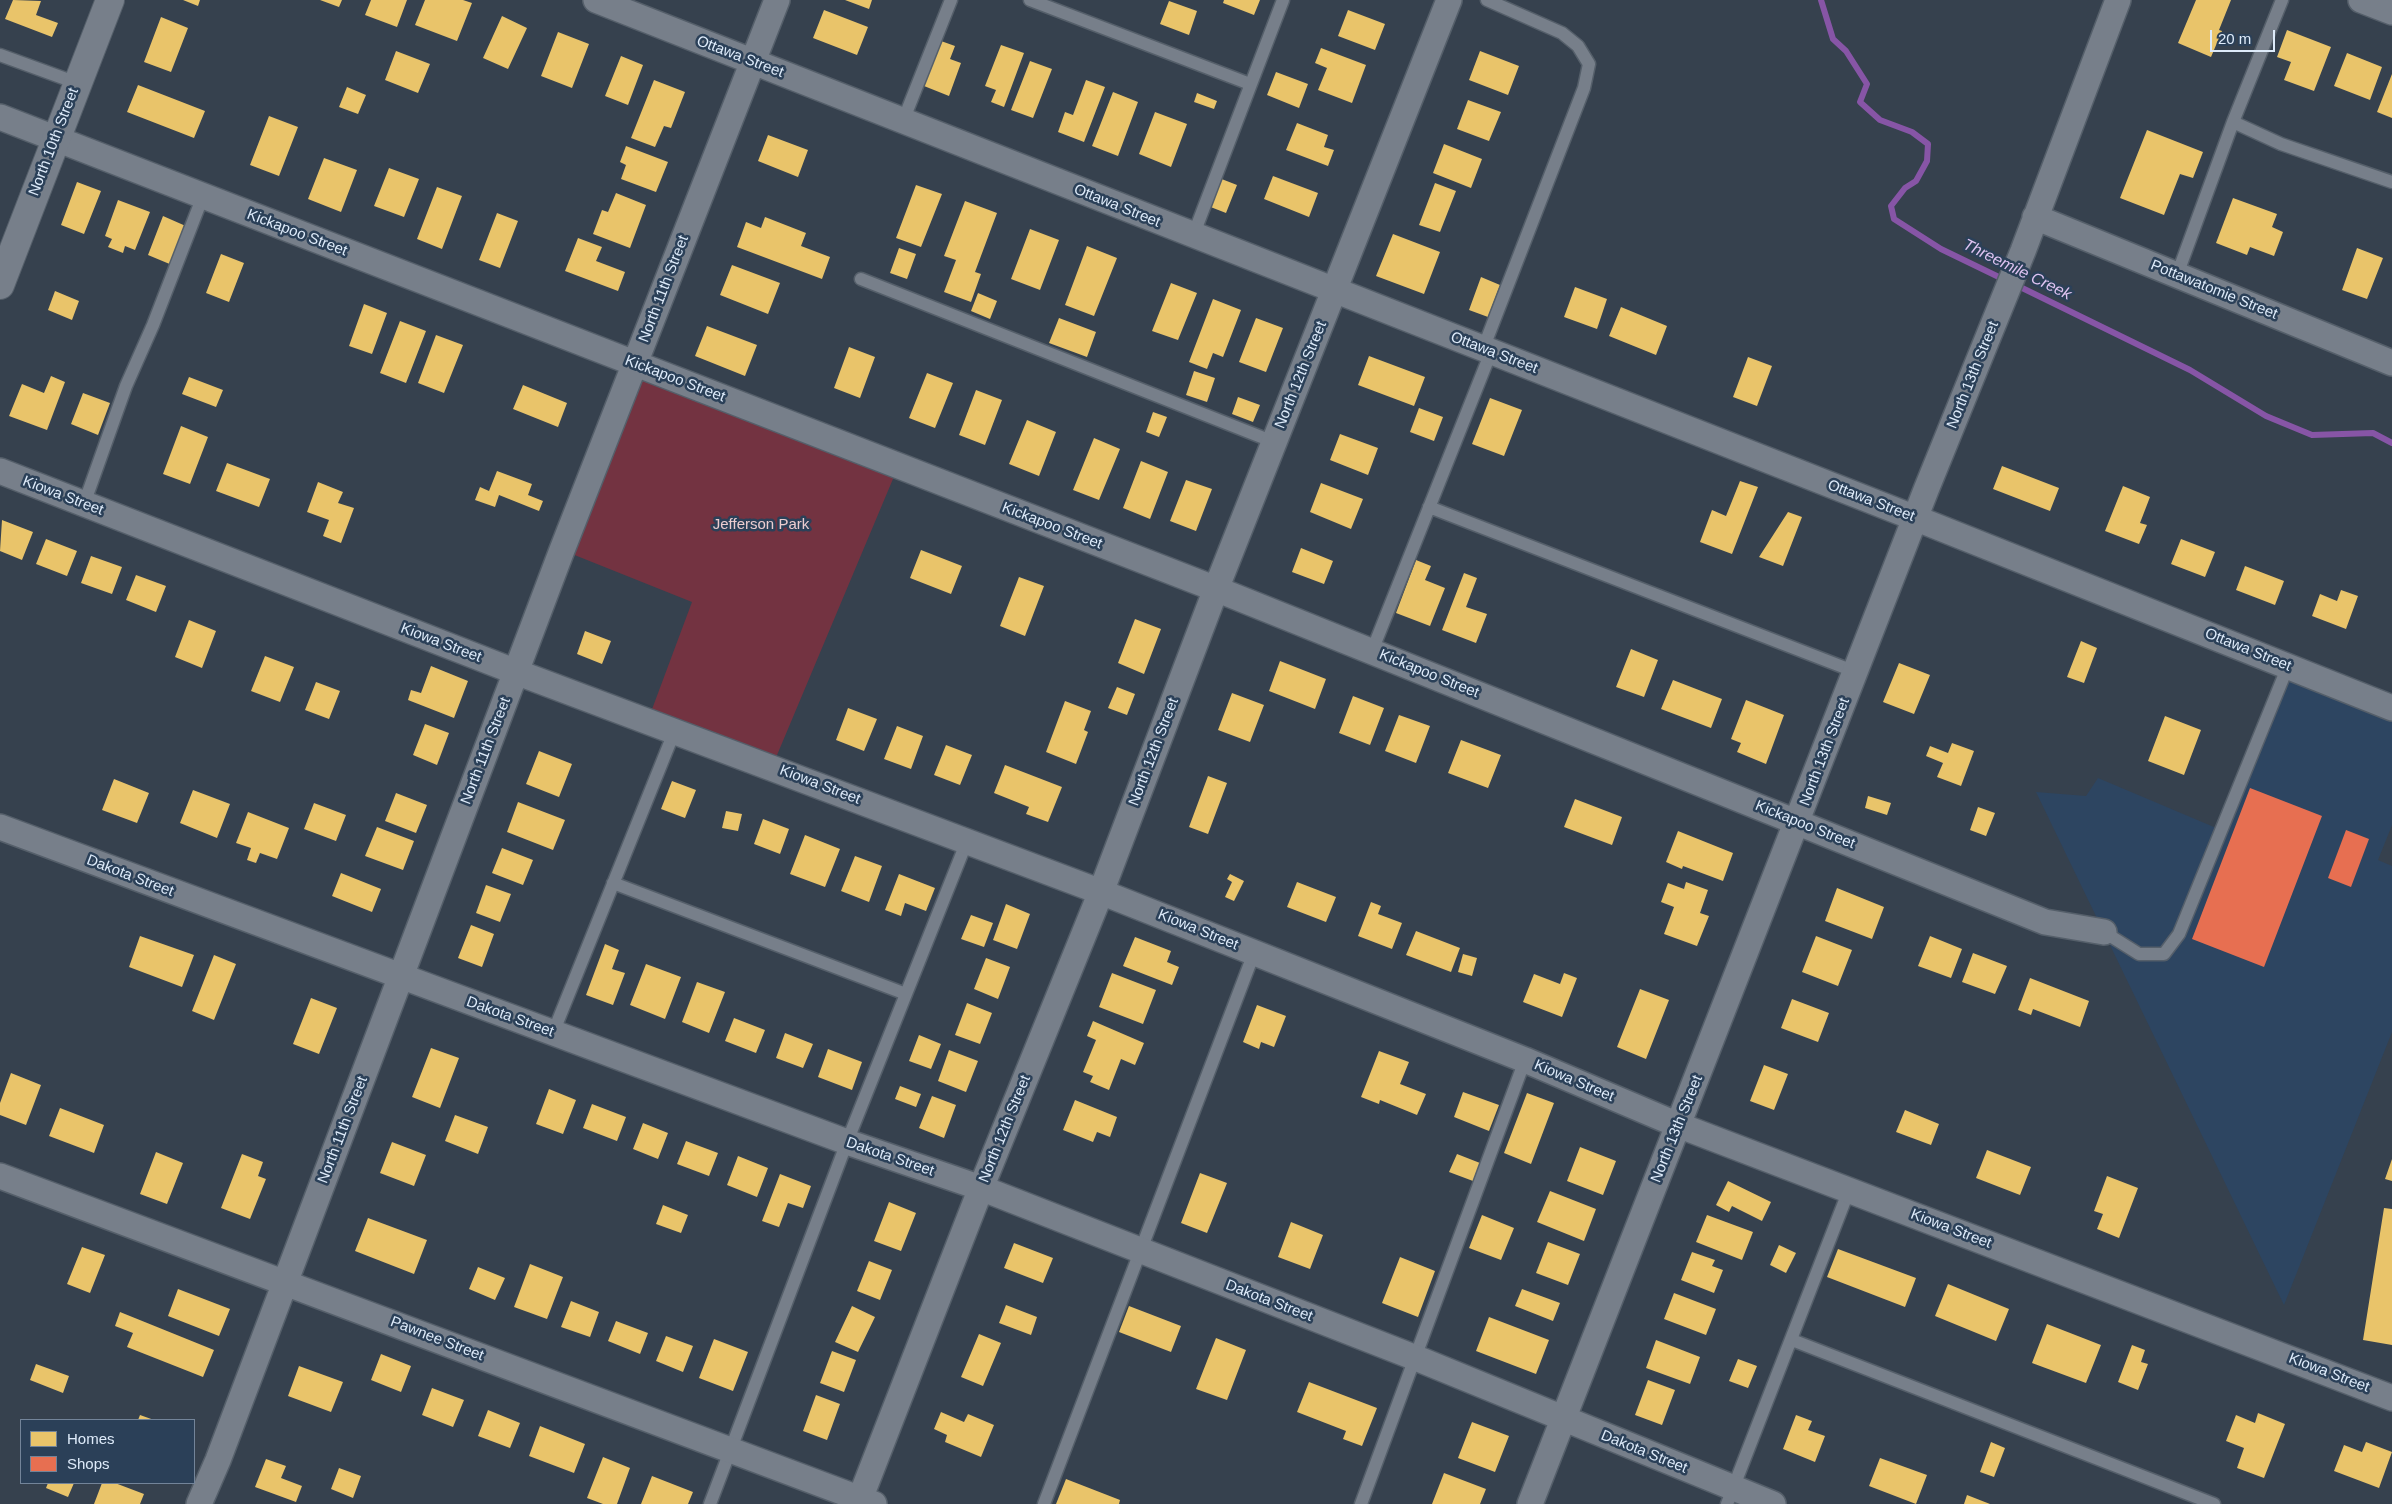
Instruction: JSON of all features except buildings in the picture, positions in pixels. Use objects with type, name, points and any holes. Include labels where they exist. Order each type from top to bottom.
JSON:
[{"type":"street","name":"North 10th Street","points":[[0,285],[110,0]]},
{"type":"street","name":"Ottawa Street","points":[[596,0],[1193,236],[1916,518],[2392,708]]},
{"type":"street","name":"North 11th Street","points":[[199,1504],[218,1460],[634,363],[777,0]]},
{"type":"street","name":"North 12th Street","points":[[864,1502],[981,1188],[1102,892],[1216,589],[1449,0]]},
{"type":"street","name":"North 13th Street","points":[[1530,1504],[1916,518],[2023,251],[2118,0]]},
{"type":"street","points":[[2361,0],[2392,12]]},
{"type":"street","name":"Kickapoo Street","points":[[0,118],[1216,589],[2045,922],[2104,932]]},
{"type":"street","name":"Pottawatomie Street","points":[[2035,217],[2392,363]]},
{"type":"street","name":"Kiowa Street","points":[[0,471],[516,672],[675,730],[1102,892],[1525,1060],[1678,1125],[2392,1398]]},
{"type":"street","name":"Dakota Street","points":[[0,827],[846,1142],[981,1188],[1416,1358],[1562,1419],[1730,1496],[1774,1504]]},
{"type":"street","name":"Pawnee Street","points":[[0,1176],[731,1450],[864,1502]]},
{"type":"lane","points":[[903,121],[951,0]]},
{"type":"lane","points":[[1030,0],[1250,84]]},
{"type":"lane","points":[[1193,236],[1283,0]]},
{"type":"lane","points":[[1372,651],[1429,507],[1487,351],[1584,88],[1589,64],[1578,46],[1562,33],[1487,0]]},
{"type":"lane","points":[[2177,275],[2233,122],[2282,0]]},
{"type":"lane","points":[[0,55],[77,83]]},
{"type":"lane","points":[[2233,122],[2281,144],[2392,182]]},
{"type":"lane","points":[[84,504],[126,386],[153,324],[203,196]]},
{"type":"lane","points":[[861,279],[1274,442]]},
{"type":"lane","points":[[1429,507],[1856,672]]},
{"type":"lane","points":[[2104,932],[2139,954],[2164,954],[2179,934],[2288,666]]},
{"type":"lane","points":[[553,1033],[675,730]]},
{"type":"lane","points":[[710,1504],[846,1142],[967,841]]},
{"type":"lane","points":[[613,883],[906,994]]},
{"type":"lane","points":[[1044,1504],[1254,952]]},
{"type":"lane","points":[[1360,1504],[1416,1358],[1525,1060]]},
{"type":"lane","points":[[1730,1496],[1849,1190]]},
{"type":"lane","points":[[1792,1340],[2214,1504]]},
{"type":"shaded area","points":[[2288,666],[2392,708],[2392,825],[2378,860],[2392,866],[2392,1032],[2284,1305],[2036,792],[2086,796],[2098,778],[2221,830]]},
{"type":"green space","name":"Jefferson Park","points":[[634,363],[898,467],[772,767],[648,720],[692,602],[562,550]]},
{"type":"waterway","name":"Threemile Creek","points":[[1821,0],[1833,39],[1846,51],[1867,84],[1860,102],[1880,120],[1912,132],[1928,144],[1927,161],[1916,181],[1905,188],[1891,206],[1894,219],[1941,249],[2005,280]]},
{"type":"waterway","name":"Threemile Creek","points":[[2014,284],[2190,370],[2266,416],[2312,435],[2373,433],[2392,443]]}]
